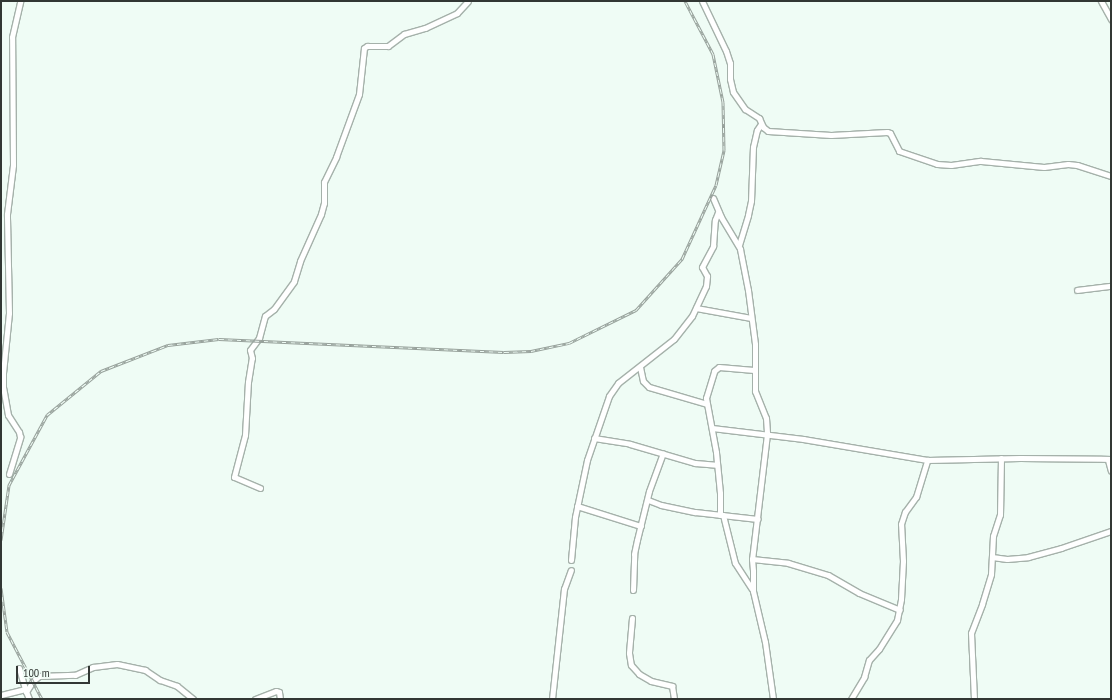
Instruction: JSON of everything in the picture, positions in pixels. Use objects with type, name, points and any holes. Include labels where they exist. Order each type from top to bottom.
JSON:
[{"type":"street","points":[[9,474],[20,437],[19,432],[8,415],[3,388],[3,373],[9,313],[7,214],[13,165],[12,37],[20,1]]},
{"type":"street","points":[[260,488],[234,477],[246,435],[248,382],[252,358],[250,350],[259,338],[265,316],[274,308],[294,281],[300,261],[321,214],[324,203],[324,182],[336,157],[360,89],[364,48],[367,46],[388,46],[404,34],[425,28],[457,13],[468,1]]},
{"type":"street","points":[[702,1],[726,50],[730,64],[730,79],[734,92],[745,109],[759,118],[765,130],[831,135],[889,132],[899,151],[937,164],[952,165],[996,162],[1044,167],[1068,164],[1077,165],[1111,176]]},
{"type":"street","points":[[1101,1],[1111,19]]},
{"type":"street","points":[[739,245],[751,201],[753,147],[757,130],[761,124]]},
{"type":"street","points":[[713,198],[718,212],[739,245],[748,290],[755,344],[754,370],[756,391],[765,413],[767,434],[752,559],[753,591],[765,642],[773,699]]},
{"type":"street","points":[[571,560],[577,506],[588,455],[609,396],[618,383],[674,339],[687,324],[706,286],[707,276],[702,267],[713,246],[715,220],[718,212]]},
{"type":"street","points":[[1077,290],[1111,286]]},
{"type":"street","points":[[696,308],[751,318]]},
{"type":"street","points":[[753,591],[735,563],[721,515],[720,493],[712,428],[706,398],[712,377],[717,368],[722,366],[754,370]]},
{"type":"street","points":[[640,367],[644,381],[649,387],[707,404]]},
{"type":"street","points":[[712,428],[767,434],[927,460],[1001,458],[1110,460],[1111,471]]},
{"type":"street","points":[[594,438],[630,444],[695,463],[716,465]]},
{"type":"street","points":[[633,590],[634,554],[648,500],[663,453]]},
{"type":"street","points":[[974,699],[971,633],[988,586],[993,536],[1000,515],[1001,458]]},
{"type":"street","points":[[851,699],[864,677],[869,660],[893,628],[900,610],[903,561],[901,524],[905,512],[916,497],[927,460]]},
{"type":"street","points":[[648,500],[662,505],[695,512],[758,519]]},
{"type":"street","points":[[577,506],[641,526]]},
{"type":"street","points":[[630,522],[644,515]]},
{"type":"street","points":[[992,557],[1007,559],[1023,558],[1061,548],[1111,531]]},
{"type":"street","points":[[752,559],[788,563],[828,575],[859,593],[900,610]]},
{"type":"street","points":[[552,699],[564,590],[571,570]]},
{"type":"street","points":[[632,618],[629,653],[631,665],[639,674],[651,681],[672,686],[674,699]]},
{"type":"street","points":[[1,695],[25,691],[39,676],[75,675],[93,667],[117,664],[145,670],[160,680],[177,686],[193,699]]},
{"type":"street","points":[[19,668],[25,691],[30,699]]},
{"type":"street","points":[[255,699],[276,691],[279,692],[280,699]]},
{"type":"railway","points":[[1,540],[9,485],[47,415],[101,371],[168,345],[219,339],[504,352],[531,351],[569,343],[636,310],[682,259],[716,185],[724,150],[723,102],[713,54],[685,1]]},
{"type":"railway","points":[[1,588],[7,632],[42,699]]}]
